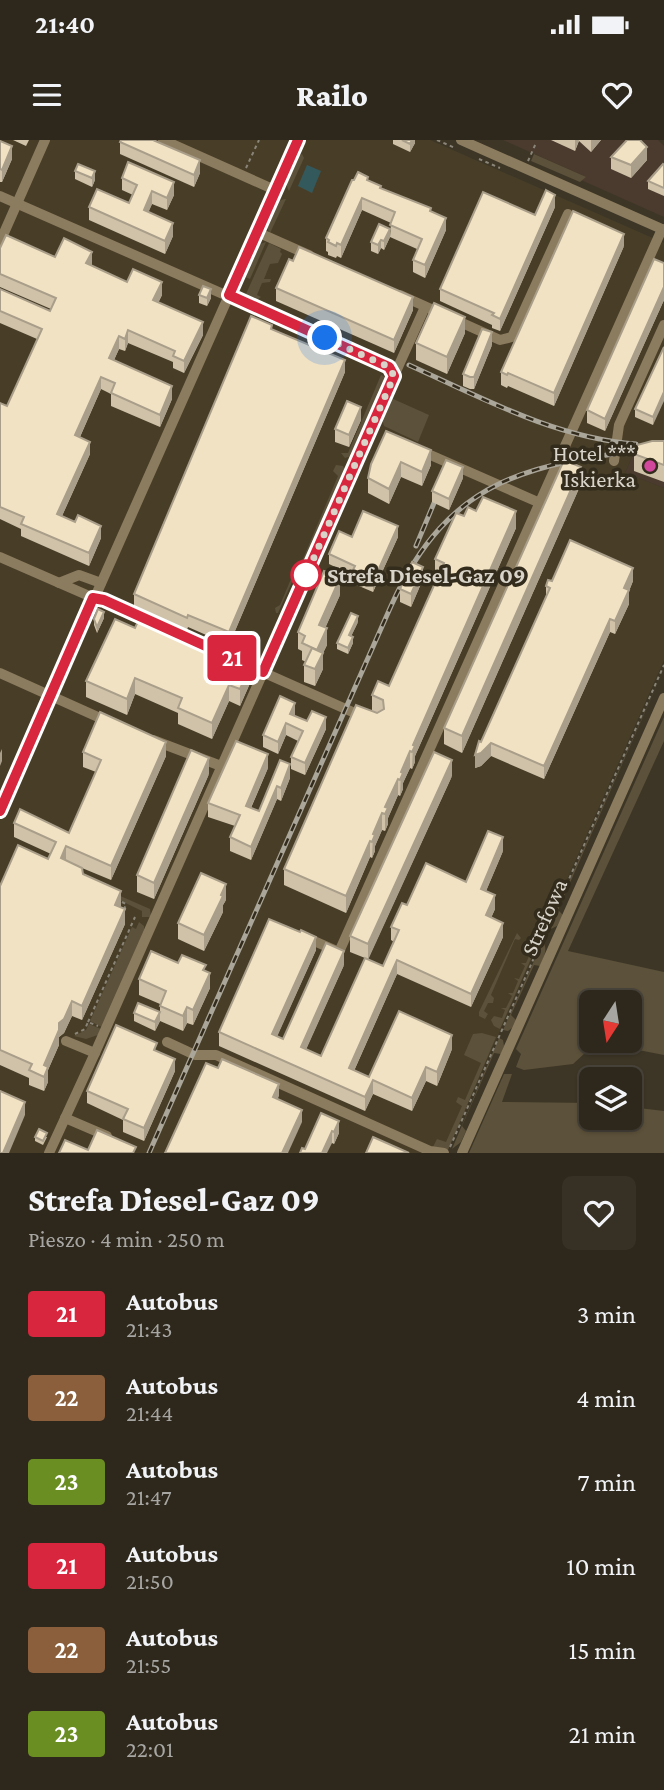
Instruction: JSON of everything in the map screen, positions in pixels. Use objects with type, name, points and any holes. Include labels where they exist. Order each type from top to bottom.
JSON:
[{"type":"street","points":[[0,242],[45,140]]},
{"type":"street","points":[[163,140],[275,190]]},
{"type":"street","points":[[0,811],[298,140]]},
{"type":"street","points":[[290,930],[339,953],[663,229],[461,140]]},
{"type":"street","points":[[0,196],[389,367],[394,376]]},
{"type":"street","points":[[388,290],[500,340],[512,337],[568,214]]},
{"type":"street","points":[[257,232],[326,262]]},
{"type":"street","points":[[49,1153],[263,672],[376,432],[394,376],[425,307]]},
{"type":"street","points":[[614,461],[619,425],[664,325]]},
{"type":"street","points":[[403,443],[540,503]]},
{"type":"street","points":[[0,557],[93,598],[104,600],[163,628]]},
{"type":"street","points":[[59,583],[79,575],[101,583]]},
{"type":"street","points":[[232,658],[377,722]]},
{"type":"street","points":[[0,673],[124,728]]},
{"type":"street","name":"Strefowa","points":[[462,1153],[664,698]]},
{"type":"street","points":[[144,736],[221,766]]},
{"type":"street","points":[[69,1038],[95,1053]]},
{"type":"street","points":[[167,1042],[195,1055],[216,1055],[431,1152],[446,1153]]},
{"type":"street","points":[[65,1118],[116,1140]]},
{"type":"path","points":[[244,170],[259,140]]},
{"type":"path","points":[[528,162],[536,143]]},
{"type":"path","points":[[446,1153],[664,665]]},
{"type":"path","points":[[113,898],[127,904],[123,912]]},
{"type":"path","points":[[69,1038],[85,1029],[135,917]]},
{"type":"path","points":[[104,971],[110,974]]},
{"type":"path","points":[[89,1005],[95,1007]]},
{"type":"path","points":[[88,1022],[105,1030]]},
{"type":"shaded area","points":[[0,140],[430,140],[664,243],[664,450],[633,454],[625,473],[664,488],[664,660],[446,1153],[0,1153]]},
{"type":"shaded area","points":[[503,140],[658,140],[664,146],[664,217],[581,180],[584,176]]},
{"type":"shaded area","points":[[302,154],[304,158],[289,191],[289,171],[294,161]]},
{"type":"shaded area","points":[[534,154],[586,177],[580,182],[531,161]]},
{"type":"shaded area","points":[[286,199],[270,233],[267,228],[272,209],[278,202]]},
{"type":"shaded area","points":[[266,242],[250,279],[243,276],[257,245]]},
{"type":"shaded area","points":[[269,243],[281,249],[282,254],[278,263],[270,264],[264,279],[271,279],[270,282],[262,283],[257,295],[261,297],[257,300],[246,294]]},
{"type":"shaded area","points":[[381,375],[386,377],[352,456],[345,458],[341,453],[348,453]]},
{"type":"shaded area","points":[[391,398],[429,415],[418,442],[384,426],[382,419]]},
{"type":"shaded area","points":[[664,450],[664,488],[625,473],[633,454]]},
{"type":"shaded area","points":[[336,465],[343,466],[345,470],[297,580],[292,582],[276,613],[275,608],[280,605],[291,579],[294,580],[338,476],[333,471]]},
{"type":"shaded area","points":[[664,669],[558,910],[563,915],[557,926],[547,931]]},
{"type":"shaded area","points":[[664,717],[664,741],[568,951],[664,972],[664,1055],[642,1051],[642,990],[579,990],[579,1054],[584,1054],[573,1064],[524,1070],[516,1067],[521,1054],[516,1049]]},
{"type":"shaded area","points":[[20,852],[150,909],[151,917],[142,917],[142,911]]},
{"type":"shaded area","points":[[139,922],[144,926],[144,930],[102,1027],[90,1021],[132,927],[136,929]]},
{"type":"shaded area","points":[[517,933],[521,938],[515,939],[491,995],[494,998],[493,1003],[488,1003],[484,1011],[488,1014],[485,1019],[479,1016],[479,1012]]},
{"type":"shaded area","points":[[534,936],[540,938],[500,1029],[494,1026],[491,1020],[494,1016],[502,1018],[505,1010],[501,1008],[506,1008],[512,996],[508,993],[513,993],[518,981],[514,978],[519,979],[525,966],[521,963],[526,963],[530,954],[526,951],[531,952],[536,941]]},
{"type":"shaded area","points":[[543,941],[545,950],[540,966],[534,965],[511,1015],[516,1020],[512,1028],[503,1030]]},
{"type":"shaded area","points":[[89,1024],[101,1029],[98,1035],[86,1039],[74,1036],[86,1030]]},
{"type":"shaded area","points":[[482,1033],[496,1037],[448,1150],[433,1147],[437,1139],[446,1142],[462,1106],[456,1102],[458,1097],[465,1100],[481,1063],[464,1055],[473,1034]]},
{"type":"shaded area","points":[[499,1038],[503,1040],[504,1046],[501,1054],[494,1053],[462,1126],[466,1131],[461,1142],[452,1149]]},
{"type":"shaded area","points":[[504,1074],[512,1074],[502,1102],[579,1103],[579,1130],[642,1130],[642,1108],[664,1111],[664,1153],[469,1153]]},
{"type":"water","points":[[307,165],[321,171],[312,193],[298,186]]},
{"type":"building","points":[[153,140],[200,160],[194,175],[120,142]]},
{"type":"building","points":[[627,140],[640,140],[647,147],[631,165],[611,157]]},
{"type":"building","points":[[0,141],[12,146],[2,170],[0,169]]},
{"type":"building","points":[[128,162],[174,182],[167,198],[152,191],[144,210],[173,223],[165,241],[89,207],[97,189],[129,203],[137,185],[122,178]]},
{"type":"building","points":[[78,164],[95,171],[92,178],[75,171]]},
{"type":"building","points":[[664,165],[664,188],[648,181]]},
{"type":"building","points":[[358,172],[368,177],[367,180],[381,186],[380,188],[431,208],[430,211],[446,218],[425,265],[413,260],[422,239],[390,225],[395,212],[362,198],[341,245],[328,242],[326,238]]},
{"type":"building","points":[[546,190],[555,195],[500,319],[492,315],[494,313],[440,289],[483,192],[535,215]]},
{"type":"building","points":[[573,211],[624,234],[554,393],[501,372]]},
{"type":"building","points":[[379,224],[390,229],[384,241],[381,240],[378,245],[371,242]]},
{"type":"building","points":[[6,235],[55,257],[64,238],[92,252],[86,263],[127,282],[133,269],[162,282],[153,300],[203,322],[184,361],[173,356],[175,351],[128,330],[125,339],[119,336],[109,358],[172,386],[160,415],[111,393],[115,383],[101,377],[75,435],[90,442],[57,514],[75,522],[78,515],[101,526],[89,553],[21,524],[24,517],[0,507],[0,403],[7,406],[42,329],[0,311],[0,289],[50,311],[56,298],[0,274],[0,248]]},
{"type":"building","points":[[299,247],[413,297],[394,340],[276,288],[289,259],[293,261]]},
{"type":"building","points":[[654,259],[664,263],[664,287],[605,419],[587,410]]},
{"type":"building","points":[[203,286],[211,289],[207,298],[199,295]]},
{"type":"building","points":[[434,303],[465,317],[447,357],[416,343]]},
{"type":"building","points":[[251,316],[272,325],[271,329],[345,360],[229,632],[188,615],[187,618],[134,594]]},
{"type":"building","points":[[482,329],[492,332],[474,377],[470,377],[463,374]]},
{"type":"building","points":[[664,347],[664,392],[653,417],[635,409]]},
{"type":"building","points":[[347,401],[361,407],[349,435],[335,429]]},
{"type":"building","points":[[386,431],[431,450],[422,472],[401,462],[389,489],[368,478],[371,464]]},
{"type":"building","points":[[664,441],[664,465],[634,454],[637,445]]},
{"type":"building","points":[[446,460],[463,467],[449,499],[432,491]]},
{"type":"building","points":[[564,460],[581,467],[462,736],[444,728]]},
{"type":"building","points":[[483,497],[516,511],[413,745],[415,746],[412,752],[410,751],[400,780],[398,779],[385,807],[388,808],[385,814],[382,813],[372,842],[370,841],[346,896],[284,869],[356,705],[377,713],[384,709],[383,700],[372,695],[378,681],[389,686],[444,563],[435,559],[456,513],[464,516],[468,507],[476,511]]},
{"type":"building","points":[[363,511],[398,526],[373,582],[352,572],[355,566],[329,554],[339,531],[352,537]]},
{"type":"building","points":[[570,540],[633,568],[624,588],[629,590],[615,621],[610,619],[544,766],[491,743],[475,755],[550,588],[546,586],[548,580],[552,581]]},
{"type":"building","points":[[412,562],[423,567],[411,594],[400,589]]},
{"type":"building","points":[[324,571],[340,578],[319,625],[327,628],[317,650],[302,643],[305,636],[298,632]]},
{"type":"building","points":[[98,609],[104,612],[97,627],[94,619]]},
{"type":"building","points":[[351,613],[358,616],[349,635],[353,637],[348,648],[337,643]]},
{"type":"building","points":[[140,617],[251,664],[240,689],[229,685],[212,723],[178,708],[182,698],[135,678],[127,699],[86,681],[115,619],[135,628]]},
{"type":"building","points":[[312,648],[323,653],[315,669],[304,665]]},
{"type":"building","points":[[280,696],[295,703],[290,714],[307,721],[312,711],[326,717],[305,763],[291,757],[303,731],[286,723],[278,742],[263,735]]},
{"type":"building","points":[[100,712],[166,742],[111,866],[66,846],[61,858],[82,868],[83,874],[121,891],[115,905],[125,909],[82,1006],[72,1001],[64,1019],[59,1023],[59,1030],[44,1065],[48,1067],[44,1077],[29,1070],[32,1064],[0,1050],[0,886],[18,845],[48,859],[56,842],[14,823],[20,809],[69,833],[101,760],[83,752]]},
{"type":"building","points":[[236,741],[268,754],[246,806],[259,811],[280,760],[290,764],[281,788],[277,786],[251,847],[230,837],[240,815],[208,803]]},
{"type":"building","points":[[191,750],[209,758],[154,883],[137,875]]},
{"type":"building","points":[[434,752],[452,760],[368,944],[350,936]]},
{"type":"building","points":[[488,831],[503,837],[481,889],[495,895],[486,915],[503,923],[471,994],[397,960],[349,1068],[369,1077],[399,1011],[452,1035],[437,1072],[426,1067],[412,1098],[373,1080],[365,1097],[219,1032],[269,919],[316,937],[272,1034],[283,1039],[326,943],[344,951],[301,1047],[321,1056],[365,958],[383,966],[399,930],[391,927],[402,903],[407,905],[426,863],[466,882]]},
{"type":"building","points":[[201,873],[226,884],[204,935],[178,923]]},
{"type":"building","points":[[151,951],[178,963],[182,955],[206,965],[203,970],[210,973],[193,1010],[187,1007],[183,1016],[160,1006],[166,991],[139,979]]},
{"type":"building","points":[[138,1003],[160,1012],[155,1022],[134,1013]]},
{"type":"building","points":[[116,1025],[157,1043],[154,1050],[175,1059],[144,1128],[123,1119],[128,1109],[87,1091]]},
{"type":"building","points":[[222,1059],[279,1084],[273,1097],[302,1110],[282,1153],[165,1153],[206,1063],[218,1068]]},
{"type":"building","points":[[0,1091],[25,1102],[3,1153],[0,1153]]},
{"type":"building","points":[[321,1113],[339,1121],[334,1132],[332,1131],[322,1153],[300,1153],[302,1148],[305,1149]]},
{"type":"building","points":[[39,1129],[47,1133],[43,1141],[35,1137]]},
{"type":"building","points":[[97,1130],[136,1147],[133,1153],[59,1153],[65,1140],[88,1150]]},
{"type":"building","points":[[373,1137],[409,1153],[366,1153]]},
{"type":"railway","points":[[409,365],[548,425],[577,434],[636,444]]},
{"type":"railway","points":[[149,1153],[391,606],[415,562],[441,527],[469,502],[501,483],[575,460],[664,447]]},
{"type":"railway","points":[[416,546],[434,503]]},
{"type":"bus line","name":"21","points":[[0,811],[93,598],[104,600],[263,672],[355,466],[394,376],[389,367],[229,295],[298,140]]},
{"type":"place","name":"Hotel *** Iskierka","points":[[650,466]]},
{"type":"place","name":"Strefa Diesel-Gaz 09","points":[[306,575]]},
{"type":"route","points":[[306,575],[305,578],[394,376],[389,367],[325,338]]}]
